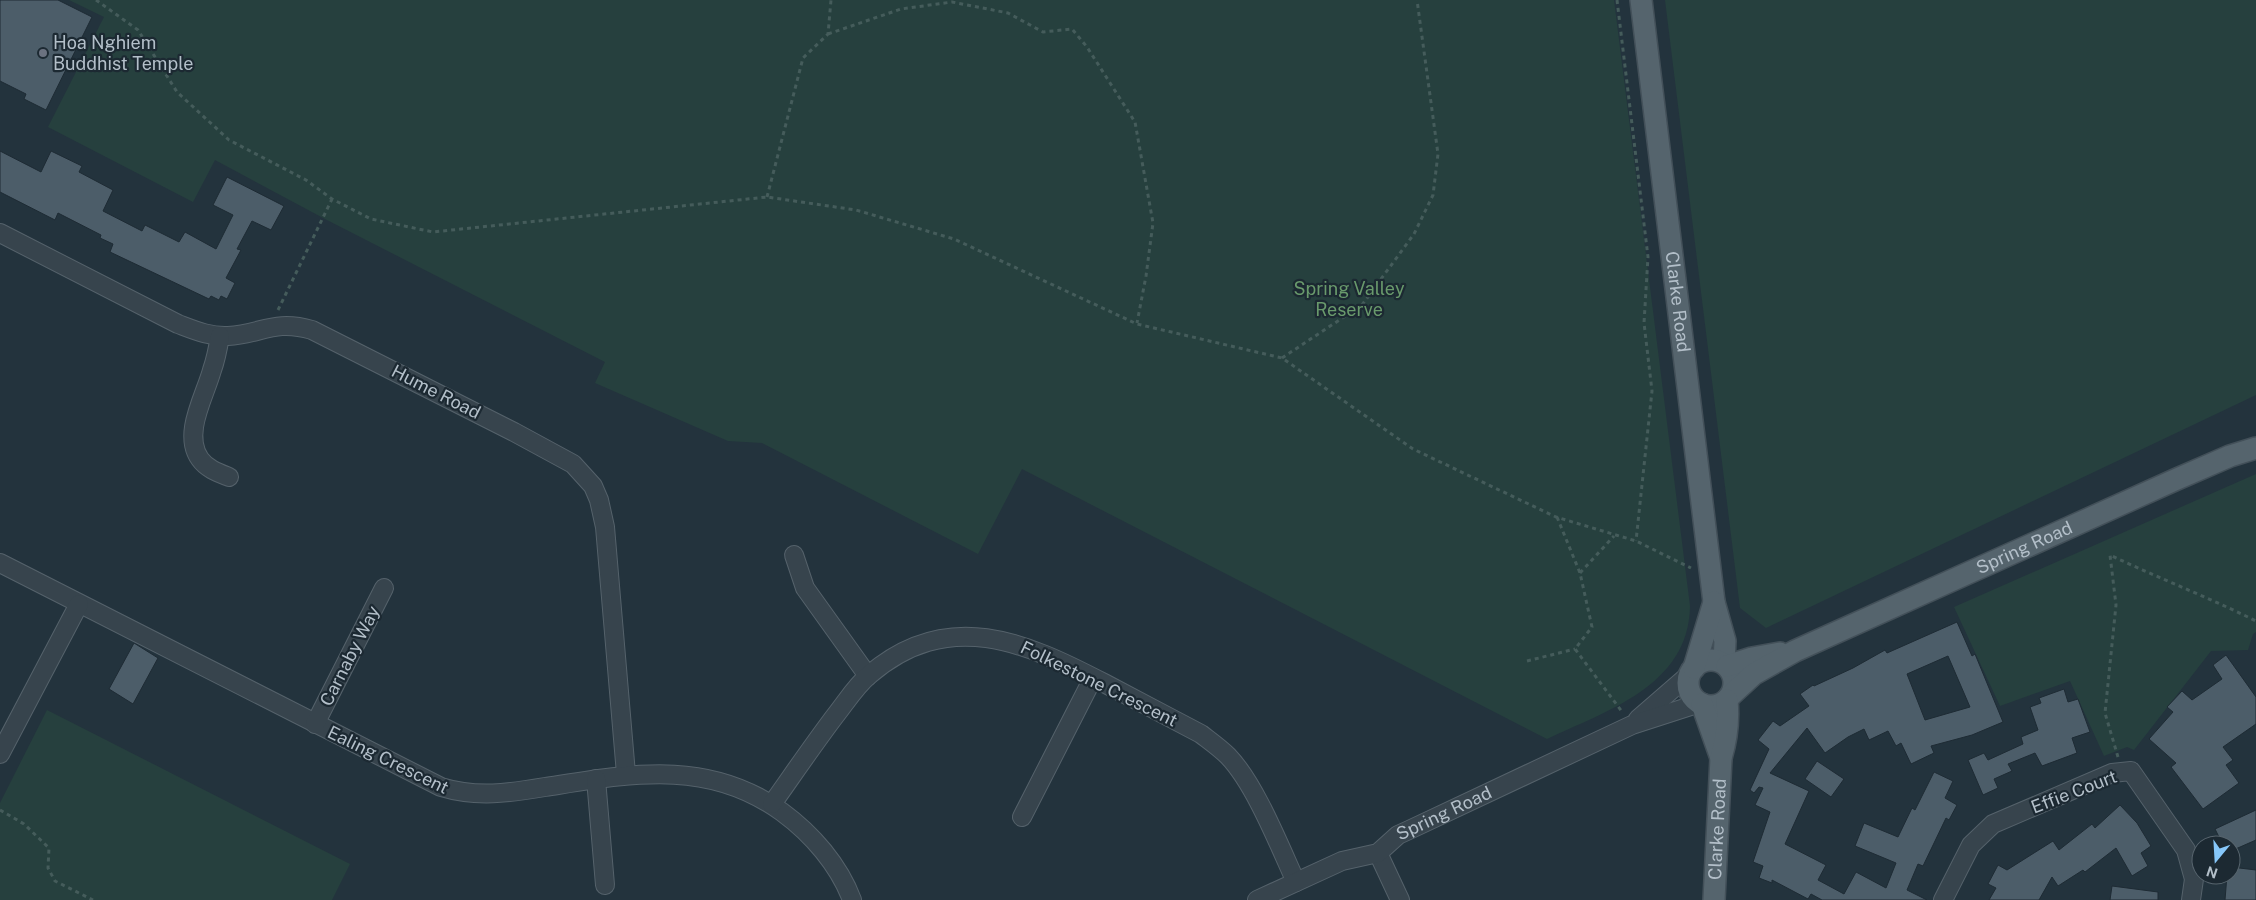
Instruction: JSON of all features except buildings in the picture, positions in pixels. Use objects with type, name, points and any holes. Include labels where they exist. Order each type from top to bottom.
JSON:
[{"type":"main road","name":"Clarke Road","points":[[1641,0],[1711,579],[1714,602],[1724,641],[1726,665]]},
{"type":"main road","name":"Spring Road","points":[[1729,698],[1754,674],[1795,651],[2177,479],[2230,456],[2256,448]]},
{"type":"main road","name":"Clarke Road","points":[[1692,670],[1714,602]]},
{"type":"main road","name":"Spring Road","points":[[1726,665],[1752,658],[1795,651]]},
{"type":"main road","points":[[1711,660],[1726,665],[1734,681],[1729,698],[1715,705],[1701,703],[1690,690],[1692,670],[1699,663],[1711,660]]},
{"type":"main road","name":"Clarke Road","points":[[1714,900],[1721,758],[1727,736],[1729,698]]},
{"type":"main road","name":"Clarke Road","points":[[1701,703],[1721,758]]},
{"type":"street","name":"Hume Road","points":[[0,233],[178,324],[200,332],[230,336],[270,326],[301,326],[325,335],[573,464],[588,479],[599,500],[605,527],[626,774]]},
{"type":"street","points":[[220,336],[212,371],[194,426],[193,442],[199,459],[206,466],[229,477]]},
{"type":"street","points":[[794,555],[806,588],[868,676]]},
{"type":"street","name":"Ealing Crescent","points":[[0,563],[430,784],[457,792],[495,795],[626,774],[675,773],[707,778],[735,786],[772,804],[815,840],[830,859],[845,898]]},
{"type":"street","name":"Carnaby Way","points":[[315,724],[384,588]]},
{"type":"street","points":[[0,754],[78,604]]},
{"type":"street","name":"Folkestone Crescent","points":[[772,804],[825,728],[868,676],[892,658],[921,645],[943,638],[988,637],[1012,642],[1062,662],[1201,734],[1229,757],[1248,783],[1296,882]]},
{"type":"street","name":"Spring Road","points":[[1632,725],[1692,670]]},
{"type":"street","points":[[1022,817],[1093,678]]},
{"type":"street","name":"Spring Road","points":[[1257,900],[1342,860],[1378,854],[1398,836],[1409,830],[1632,725],[1701,703]]},
{"type":"street","name":"Effie Court","points":[[1943,900],[1971,845],[1993,824],[2112,773],[2131,771],[2186,850],[2194,879],[2191,900]]},
{"type":"street","points":[[596,779],[605,884]]},
{"type":"street","points":[[1378,854],[1400,900]]},
{"type":"path","points":[[96,0],[138,30],[178,92],[230,140],[306,180],[332,199],[371,219],[433,232],[766,196],[856,210],[954,239],[1137,324],[1282,358],[1412,449],[1556,517],[1614,536],[1636,541],[1711,579]]},
{"type":"path","points":[[828,34],[831,0]]},
{"type":"path","points":[[1282,358],[1362,305],[1414,234],[1433,195],[1438,154],[1417,0]]},
{"type":"path","points":[[1617,0],[1648,257],[1644,323],[1652,391],[1636,541]]},
{"type":"path","points":[[766,196],[803,58],[828,34],[901,9],[952,2],[1008,13],[1043,32],[1072,29],[1087,47],[1135,122],[1153,223],[1137,324]]},
{"type":"path","points":[[270,326],[332,199]]},
{"type":"path","points":[[1527,661],[1575,650],[1592,627],[1580,573],[1556,517]]},
{"type":"path","points":[[1580,573],[1614,536]]},
{"type":"path","points":[[2123,772],[2105,713],[2116,605],[2110,555],[2161,579],[2198,592],[2256,621]]},
{"type":"path","points":[[1575,650],[1632,725]]},
{"type":"path","points":[[0,810],[24,824],[49,848],[48,868],[55,881],[93,900]]},
{"type":"green space","name":"Spring Valley Reserve","points":[[69,0],[1614,0],[1690,606],[1686,634],[1676,657],[1660,676],[1640,692],[1618,706],[1547,739],[1022,469],[978,554],[762,443],[728,441],[595,383],[605,362],[325,219],[215,160],[193,202],[48,127],[104,17]]},
{"type":"green space","points":[[1665,0],[2256,0],[2256,395],[1766,628],[1740,608]]},
{"type":"green space","points":[[2256,474],[2256,632],[2253,634],[2248,650],[2211,651],[2134,750],[2127,747],[2104,756],[2070,681],[2000,706],[1954,607]]},
{"type":"green space","points":[[47,710],[350,864],[332,900],[0,900],[0,803]]},
{"type":"place","name":"Hoa Nghiem Buddhist Temple","points":[[43,53]]}]
